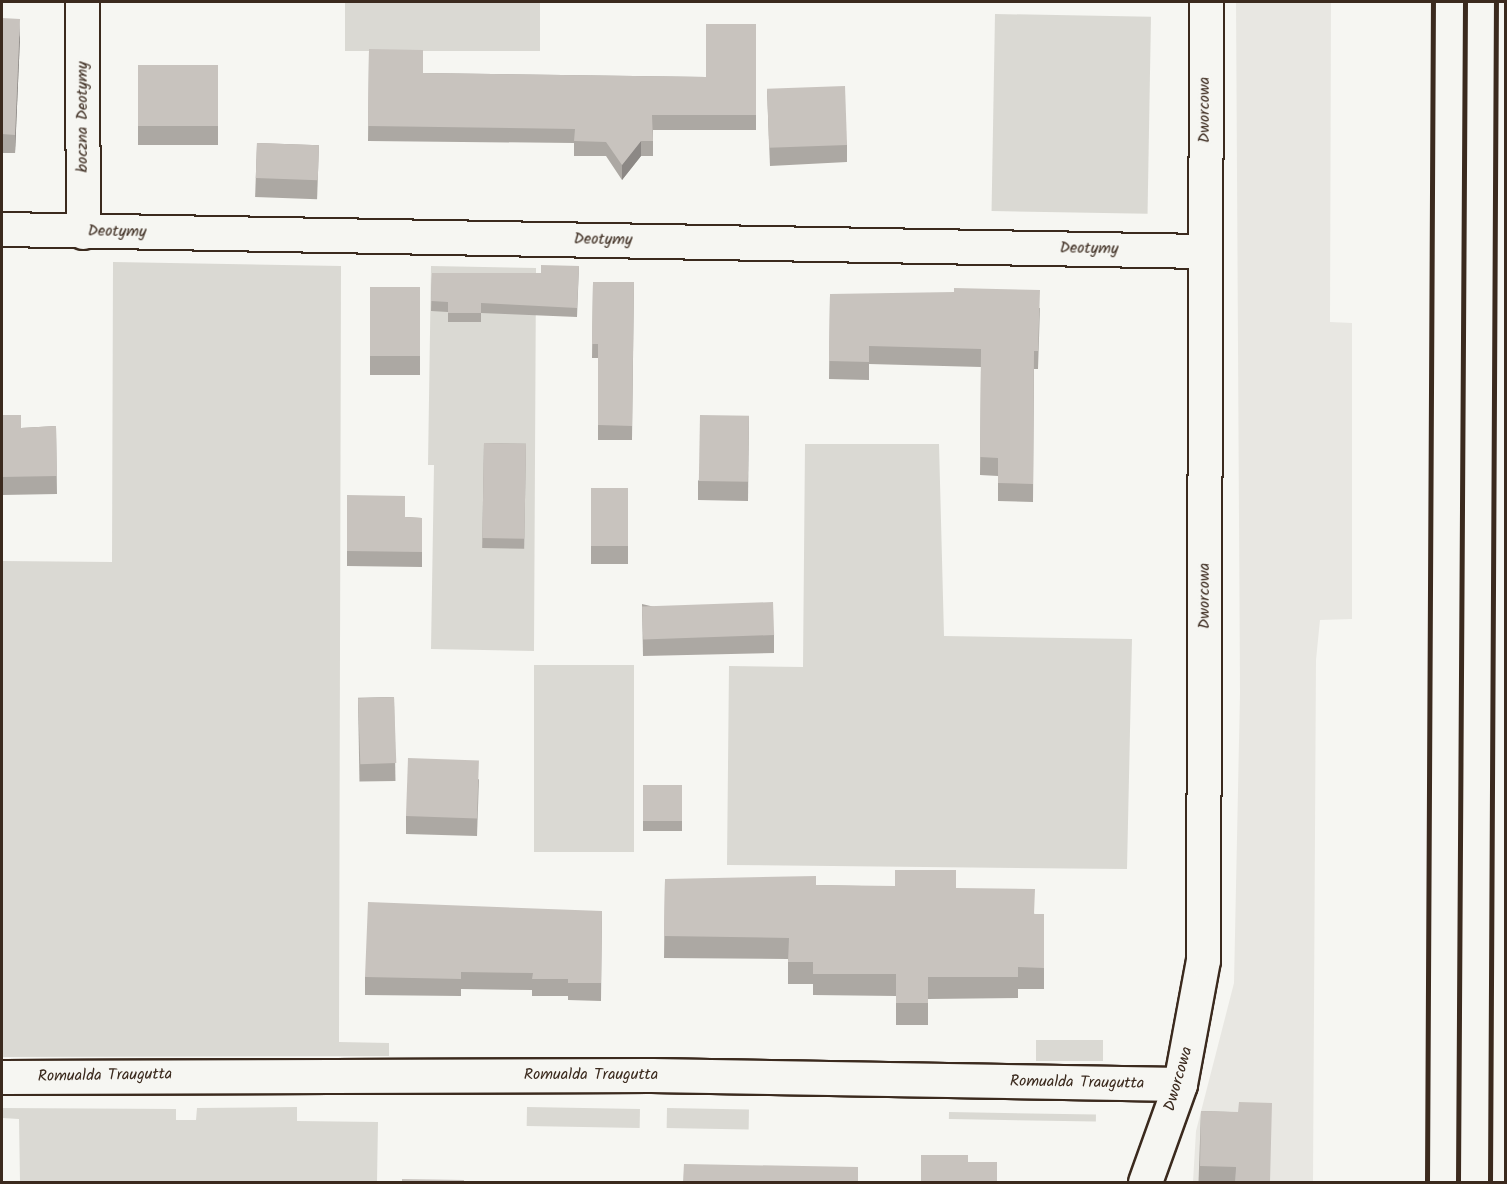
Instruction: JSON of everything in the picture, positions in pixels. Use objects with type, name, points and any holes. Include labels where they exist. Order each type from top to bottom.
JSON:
[{"type":"street","name":"boczna Deotymy","points":[[82,2],[83,232]]},
{"type":"street","name":"Dworcowa","points":[[1144,1182],[1180,1084],[1194,1018],[1204,937],[1206,2]]},
{"type":"street","name":"Deotymy","points":[[2,229],[1204,251]]},
{"type":"street","name":"Romualda Traugutta","points":[[2,1077],[651,1075],[1180,1084]]},
{"type":"shaded area","points":[[345,2],[540,2],[540,51],[345,51]]},
{"type":"shaded area","points":[[1236,2],[1331,2],[1330,322],[1352,323],[1352,619],[1320,620],[1316,660],[1313,1182],[1193,1182],[1196,1131],[1234,983],[1240,693]]},
{"type":"shaded area","points":[[995,14],[1151,17],[1148,214],[992,211]]},
{"type":"shaded area","points":[[113,262],[341,266],[339,1042],[389,1043],[389,1056],[2,1057],[2,561],[112,562]]},
{"type":"shaded area","points":[[431,266],[536,268],[534,651],[431,649],[434,465],[428,465]]},
{"type":"shaded area","points":[[805,444],[939,444],[944,636],[1132,639],[1127,869],[727,865],[729,666],[803,667]]},
{"type":"shaded area","points":[[534,665],[634,665],[634,852],[534,852]]},
{"type":"shaded area","points":[[1036,1040],[1103,1040],[1103,1061],[1036,1061]]},
{"type":"shaded area","points":[[297,1107],[297,1121],[378,1122],[377,1182],[20,1182],[19,1119],[2,1118],[2,1108],[176,1109],[176,1120],[196,1120],[197,1108]]},
{"type":"shaded area","points":[[527,1107],[640,1109],[640,1128],[527,1126]]},
{"type":"shaded area","points":[[667,1108],[749,1109],[749,1129],[667,1128]]},
{"type":"shaded area","points":[[949,1112],[1096,1115],[1096,1122],[949,1119]]},
{"type":"building","points":[[2,18],[20,19],[15,135],[2,134]]},
{"type":"building","points":[[706,24],[756,24],[756,115],[652,115],[653,141],[641,141],[622,165],[606,142],[574,141],[575,129],[368,126],[369,49],[423,50],[423,73],[706,77]]},
{"type":"building","points":[[138,65],[218,65],[218,126],[138,126]]},
{"type":"building","points":[[845,86],[847,145],[769,148],[767,89]]},
{"type":"building","points":[[257,143],[319,145],[318,180],[256,178]]},
{"type":"building","points":[[541,265],[579,266],[577,308],[481,303],[481,313],[448,313],[448,302],[431,301],[432,273],[541,273]]},
{"type":"building","points":[[593,282],[634,282],[632,426],[598,425],[598,344],[592,344]]},
{"type":"building","points":[[370,287],[420,287],[420,356],[370,356]]},
{"type":"building","points":[[954,288],[1040,290],[1038,351],[1034,351],[1033,484],[998,483],[998,458],[980,457],[981,349],[869,346],[869,362],[829,361],[830,294],[954,292]]},
{"type":"building","points":[[2,415],[21,415],[21,428],[56,426],[57,476],[2,477]]},
{"type":"building","points":[[700,415],[749,416],[748,482],[699,481]]},
{"type":"building","points":[[484,443],[526,444],[524,539],[482,538]]},
{"type":"building","points":[[591,488],[628,488],[628,546],[591,546]]},
{"type":"building","points":[[347,495],[405,496],[405,517],[422,518],[422,552],[347,551]]},
{"type":"building","points":[[773,602],[774,635],[643,640],[642,607]]},
{"type":"building","points":[[394,697],[396,763],[360,764],[358,698]]},
{"type":"building","points":[[408,758],[479,760],[477,818],[406,816]]},
{"type":"building","points":[[643,785],[682,785],[682,821],[643,821]]},
{"type":"building","points":[[895,870],[956,870],[956,888],[1035,889],[1034,914],[1044,914],[1044,968],[1018,967],[1018,977],[928,977],[928,1003],[896,1003],[896,974],[813,974],[813,962],[788,962],[789,938],[664,936],[665,879],[816,876],[816,885],[895,886]]},
{"type":"building","points":[[368,902],[602,911],[601,983],[568,983],[568,979],[532,979],[533,973],[461,972],[461,979],[365,977]]},
{"type":"building","points":[[1239,1102],[1272,1103],[1270,1182],[1236,1182],[1236,1167],[1200,1166],[1201,1111],[1238,1112]]},
{"type":"building","points":[[921,1155],[968,1155],[968,1162],[997,1162],[997,1182],[921,1182]]},
{"type":"building","points":[[684,1164],[858,1167],[858,1182],[683,1182]]},
{"type":"building","points":[[402,1179],[464,1180],[464,1182],[402,1182]]},
{"type":"railway","points":[[1427,1182],[1433,2]]},
{"type":"railway","points":[[1458,1182],[1465,2]]},
{"type":"railway","points":[[1490,1182],[1496,2]]}]
